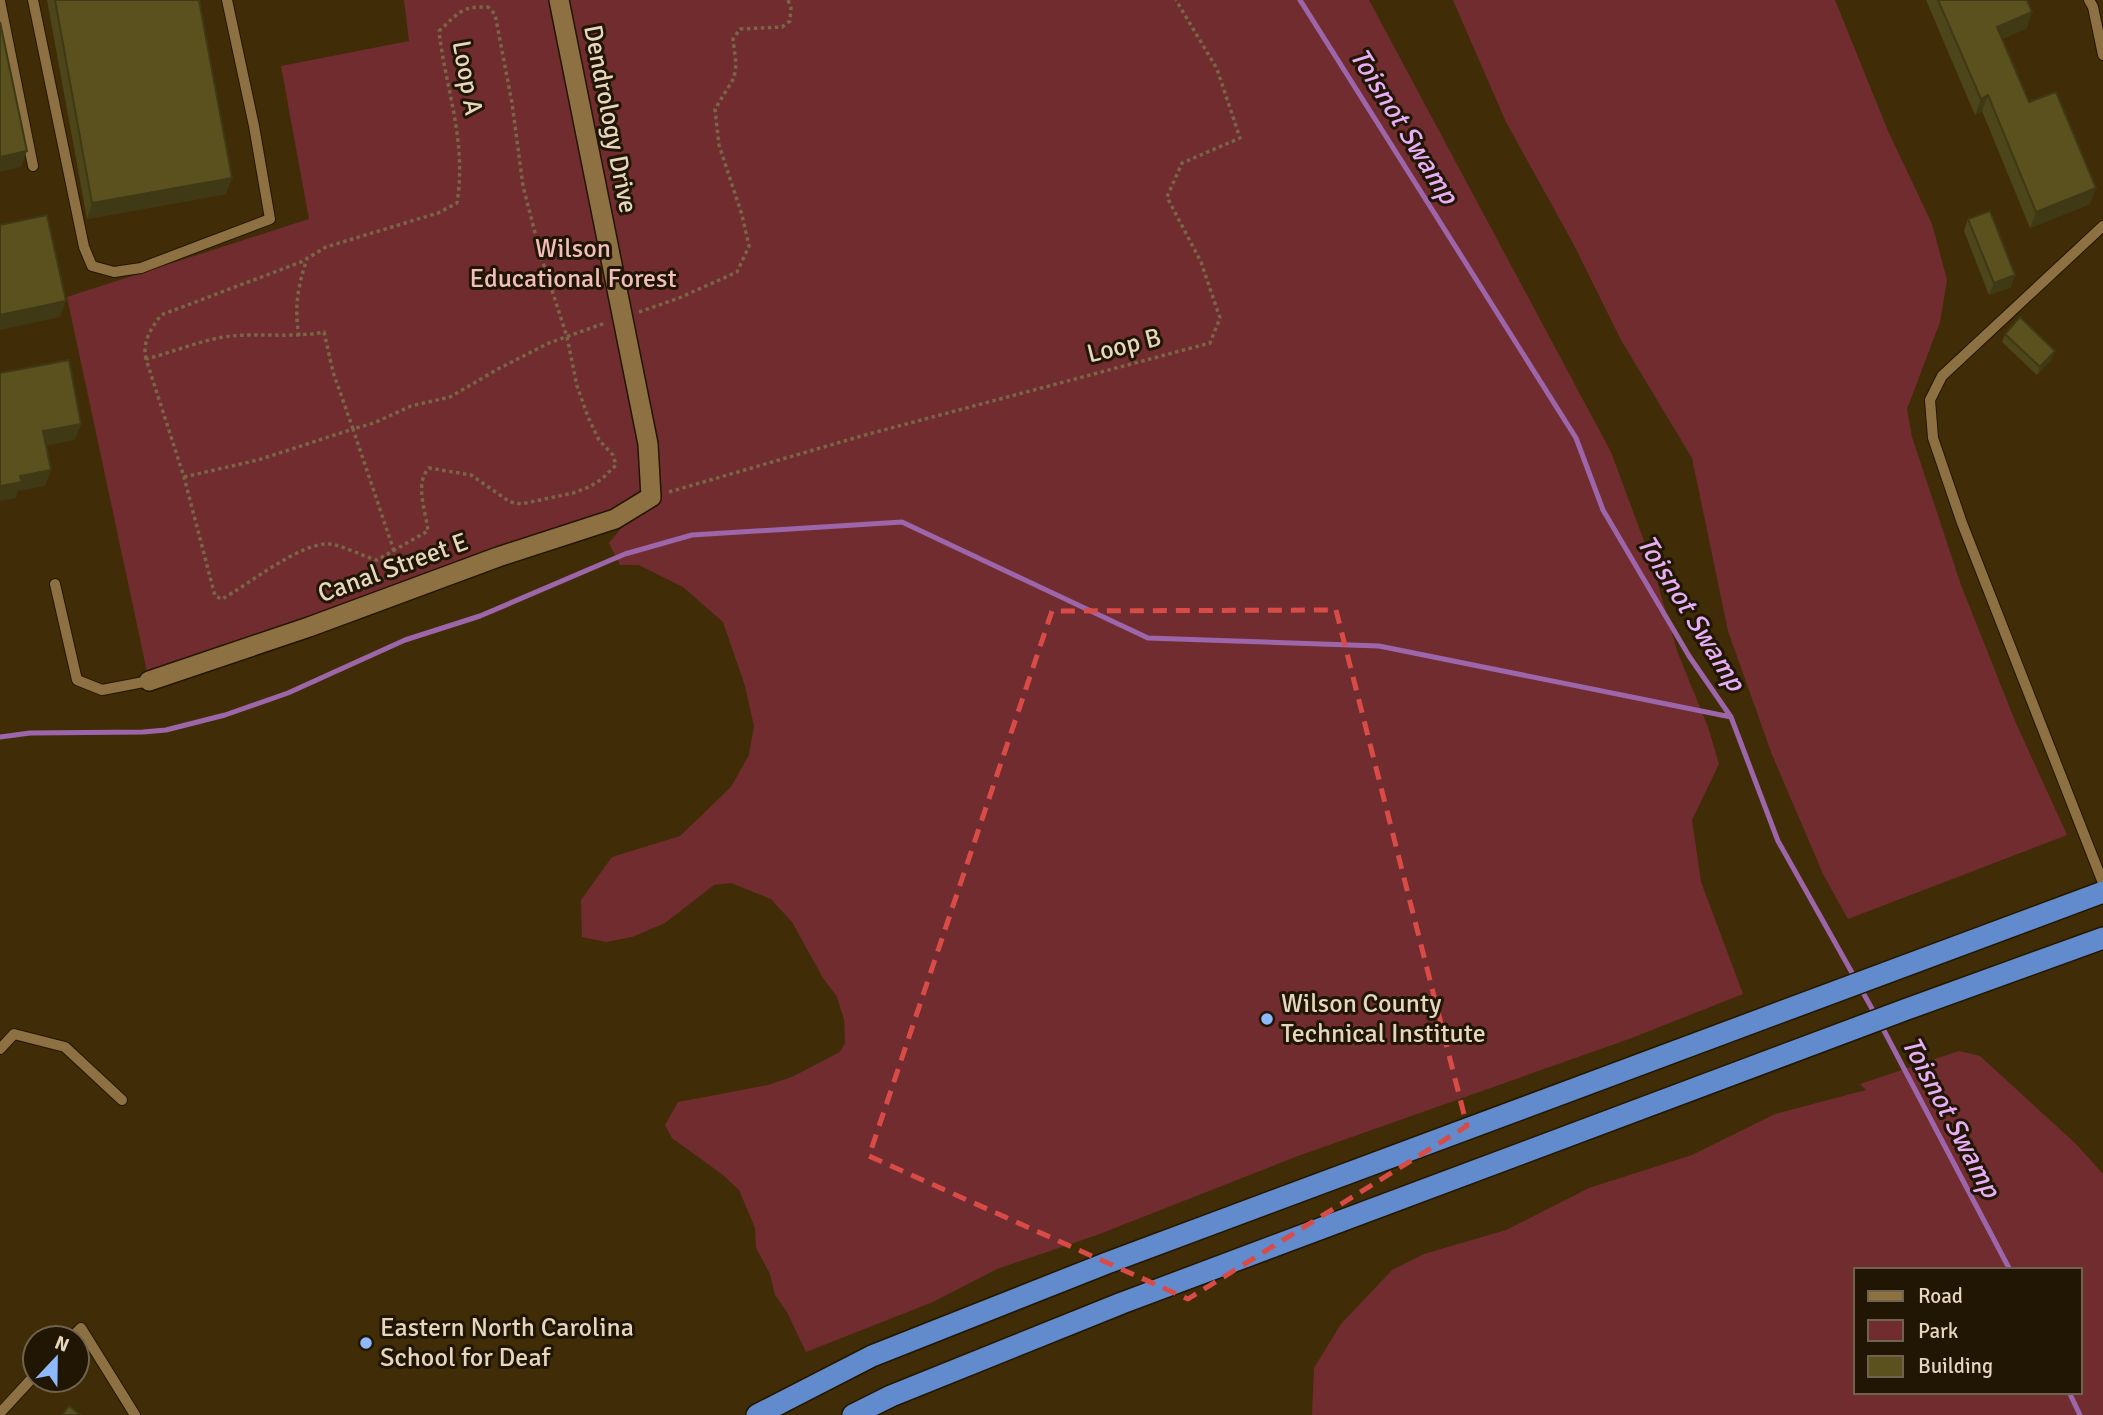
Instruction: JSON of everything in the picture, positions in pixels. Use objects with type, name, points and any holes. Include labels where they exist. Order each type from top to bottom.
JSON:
[{"type":"highway","points":[[757,1415],[872,1356],[1107,1263],[2103,892]]},
{"type":"highway","points":[[853,1415],[891,1396],[1122,1304],[2103,938]]},
{"type":"street","name":"Dendrology Drive","points":[[559,0],[648,444],[650,497]]},
{"type":"street","name":"Canal Street E","points":[[149,681],[498,557],[615,519],[650,497]]},
{"type":"lane","points":[[33,0],[84,247],[92,265],[114,272],[141,268],[270,219],[254,126],[227,0]]},
{"type":"lane","points":[[2089,0],[2093,7],[2103,55]]},
{"type":"lane","points":[[0,1],[33,166]]},
{"type":"lane","points":[[2103,226],[1942,376],[1930,400],[1933,438],[1962,523],[2103,883]]},
{"type":"lane","points":[[55,584],[77,680],[102,690],[149,681]]},
{"type":"lane","points":[[0,1049],[14,1034],[65,1047],[122,1100]]},
{"type":"lane","points":[[91,1344],[135,1415]]},
{"type":"lane","points":[[0,1413],[21,1390]]},
{"type":"path","points":[[184,477],[258,460],[374,423],[411,406],[450,397],[508,364],[567,337],[680,298],[737,272],[749,246],[742,215],[719,145],[715,109],[734,78],[736,64],[733,40],[740,29],[782,27],[790,21],[791,8],[788,0]]},
{"type":"path","name":"Loop B","points":[[650,497],[865,435],[1210,344],[1220,318],[1201,262],[1167,197],[1182,163],[1240,138],[1217,69],[1176,0]]},
{"type":"path","name":"Loop A","points":[[470,6],[488,7],[495,14],[512,103],[523,186],[541,256],[567,337],[577,386],[588,417],[598,440],[614,455],[616,465],[602,478],[573,493],[521,503],[510,502],[471,475],[429,468],[422,475],[421,488],[428,531],[394,552],[377,561],[330,544],[295,554],[222,599],[215,596],[184,477],[146,359],[144,348],[149,332],[161,315],[308,258],[326,247],[438,213],[457,203],[461,174],[455,116],[439,31],[470,6]]},
{"type":"path","points":[[299,335],[298,283],[308,258]]},
{"type":"path","points":[[146,359],[228,336],[324,332],[334,372],[394,552]]},
{"type":"highlighted area","points":[[1336,610],[1467,1126],[1188,1299],[869,1156],[1052,611]]},
{"type":"green space","name":"Wilson Educational Forest","points":[[404,0],[1369,0],[1611,452],[1651,560],[1677,651],[1708,727],[1719,764],[1692,820],[1701,882],[1743,994],[1629,1039],[1298,1156],[1097,1235],[997,1269],[933,1302],[806,1352],[787,1312],[775,1295],[770,1274],[756,1248],[755,1228],[739,1190],[672,1138],[665,1125],[678,1102],[768,1085],[792,1077],[840,1052],[845,1043],[844,1020],[837,997],[823,978],[792,922],[771,899],[731,883],[714,885],[665,923],[632,937],[606,942],[582,937],[581,900],[612,857],[680,836],[731,787],[749,755],[754,726],[745,686],[723,622],[683,587],[639,565],[620,565],[609,543],[623,526],[149,681],[67,297],[309,219],[281,66],[409,41]]},
{"type":"green space","points":[[1453,0],[1835,0],[1888,131],[1932,224],[1947,280],[1940,322],[1907,409],[1912,437],[1961,585],[2015,721],[2067,835],[1848,919],[1823,874],[1771,752],[1728,631],[1692,458],[1621,340],[1574,245],[1506,122]]},
{"type":"green space","points":[[1959,1051],[1980,1056],[2076,1144],[2103,1174],[2103,1415],[1312,1415],[1314,1368],[1341,1324],[1392,1270],[1424,1254],[1506,1230],[1589,1188],[1692,1155],[1775,1114],[1866,1090],[1860,1084]]},
{"type":"building","points":[[55,0],[199,0],[232,178],[92,203]]},
{"type":"building","points":[[1938,0],[2027,0],[2032,12],[1997,27],[2029,102],[2056,92],[2096,188],[2036,212],[1988,95],[1981,99]]},
{"type":"building","points":[[0,22],[27,151],[0,157]]},
{"type":"building","points":[[1990,211],[2015,275],[1994,283],[1968,219]]},
{"type":"building","points":[[47,215],[66,301],[0,315],[0,225]]},
{"type":"building","points":[[2020,317],[2055,351],[2040,367],[2005,334]]},
{"type":"building","points":[[69,360],[81,424],[43,431],[51,470],[20,476],[22,482],[0,486],[0,373]]},
{"type":"building","points":[[69,1406],[80,1415],[62,1415]]},
{"type":"waterway","name":"Toisnot Swamp","points":[[1300,0],[1576,438],[1603,510],[1689,656],[1731,717],[1778,841],[1855,978]]},
{"type":"waterway","points":[[0,737],[30,733],[166,730],[225,715],[288,693],[405,640],[480,616],[625,554],[692,535],[902,522],[1148,638],[1379,646],[1731,717]]},
{"type":"waterway","name":"Toisnot Swamp","points":[[1861,989],[1875,1014]]},
{"type":"waterway","name":"Toisnot Swamp","points":[[1880,1023],[2009,1268]]},
{"type":"waterway","name":"Toisnot Swamp","points":[[2070,1394],[2080,1415]]},
{"type":"place","name":"Wilson County Technical Institute","points":[[1267,1019]]},
{"type":"place","name":"Eastern North Carolina School for Deaf","points":[[366,1343]]}]
